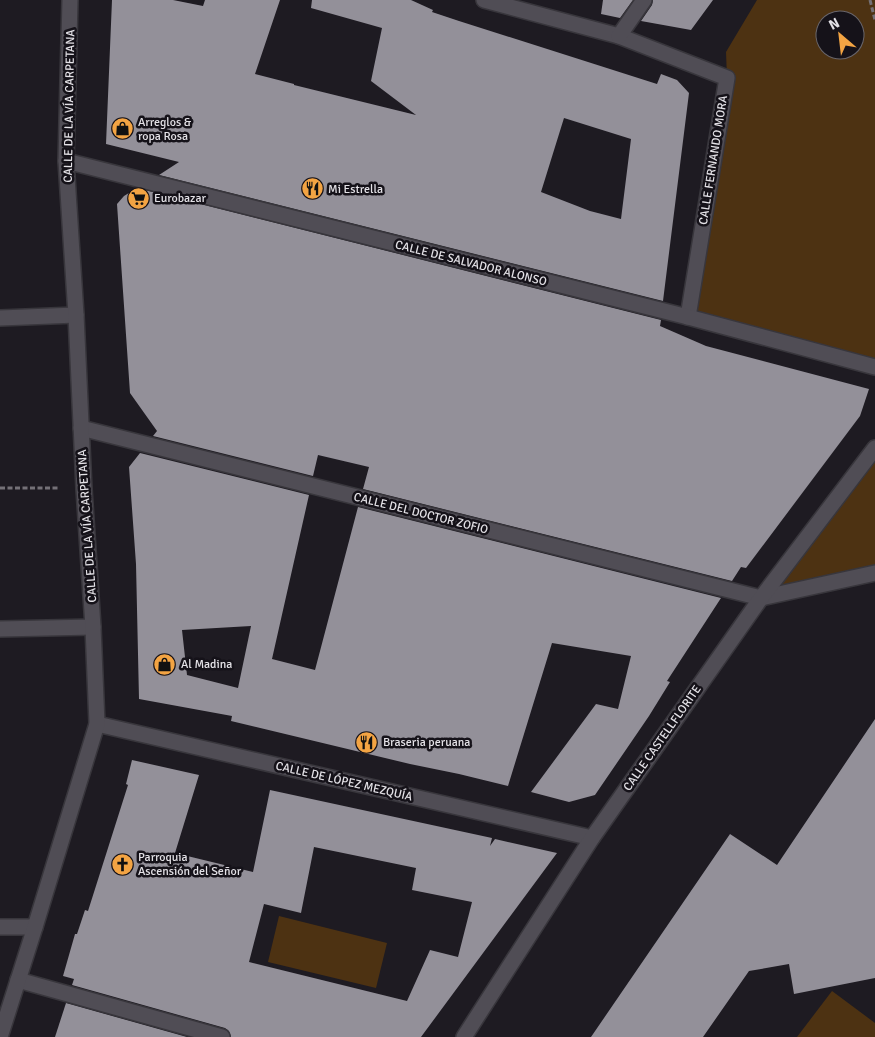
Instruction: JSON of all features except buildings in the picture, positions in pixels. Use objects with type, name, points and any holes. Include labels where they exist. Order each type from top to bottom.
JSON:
[{"type":"street","name":"CALLE DE LA VÍA CARPETANA","points":[[0,1037],[97,724],[94,627],[84,489],[76,315],[66,161],[70,0]]},
{"type":"street","name":"CALLE FERNANDO MORA","points":[[484,0],[619,36],[727,78],[688,317]]},
{"type":"street","points":[[619,36],[644,0]]},
{"type":"street","name":"CALLE DE SALVADOR ALONSO","points":[[66,161],[688,317],[875,367]]},
{"type":"street","points":[[0,318],[76,315]]},
{"type":"street","name":"CALLE DEL DOCTOR ZOFIO","points":[[81,428],[761,598]]},
{"type":"street","name":"CALLE CASTELLFLORITE","points":[[464,1037],[592,838],[761,598],[875,448]]},
{"type":"street","points":[[761,598],[875,573]]},
{"type":"street","points":[[0,629],[94,627]]},
{"type":"street","name":"CALLE DE LÓPEZ MEZQUÍA","points":[[97,724],[592,838]]},
{"type":"street","points":[[0,927],[35,927]]},
{"type":"street","points":[[18,980],[222,1037]]},
{"type":"path","points":[[870,0],[875,20]]},
{"type":"path","points":[[0,488],[84,489]]},
{"type":"shaded area","points":[[757,0],[875,0],[875,367],[688,317],[727,78],[726,52]]},
{"type":"shaded area","points":[[875,448],[875,573],[761,598]]},
{"type":"shaded area","points":[[279,916],[387,943],[376,988],[268,962]]},
{"type":"shaded area","points":[[832,991],[875,1023],[875,1037],[797,1037]]},
{"type":"place","name":"Arreglos & ropa Rosa","points":[[122,129]]},
{"type":"place","name":"Mi Estrella","points":[[312,189]]},
{"type":"place","name":"Eurobazar","points":[[138,198]]},
{"type":"place","name":"Al Madina","points":[[165,664]]},
{"type":"place","name":"Braseria peruana","points":[[367,742]]},
{"type":"place","name":"Parroquia Ascensión del Señor","points":[[122,864]]}]
